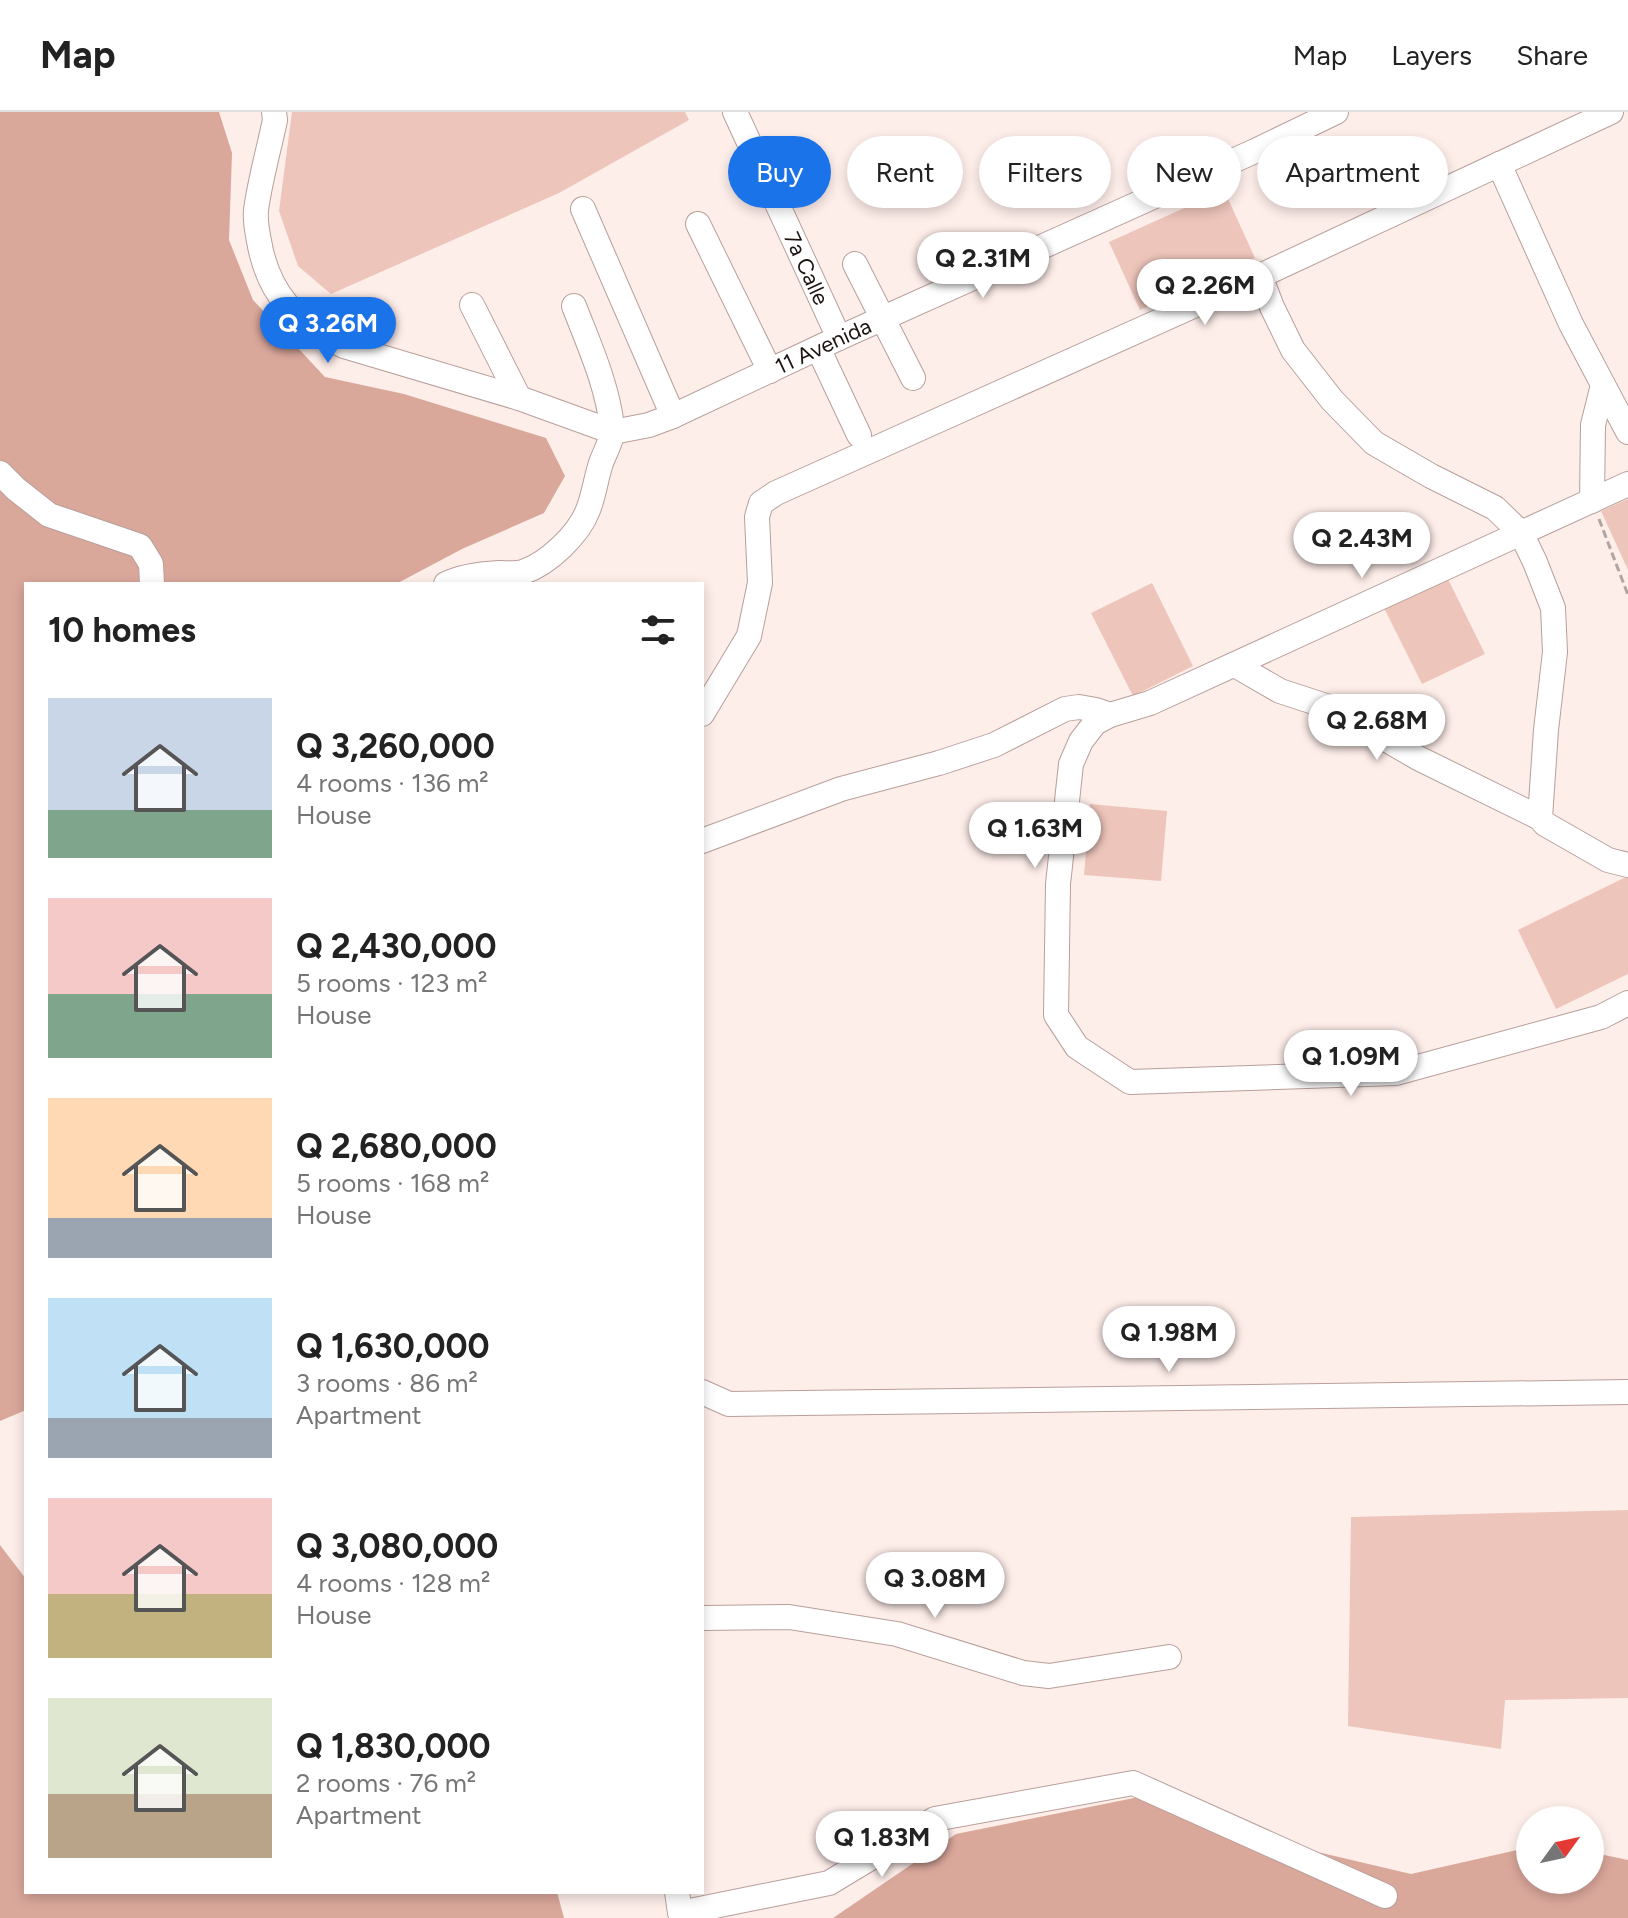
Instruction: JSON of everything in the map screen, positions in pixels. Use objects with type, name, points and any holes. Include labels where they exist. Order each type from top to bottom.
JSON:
[{"type":"street","points":[[274,112],[256,213],[267,271],[276,291],[298,319],[344,346],[519,398],[613,432]]},
{"type":"street","name":"7a Calle","points":[[735,112],[829,343],[859,435]]},
{"type":"street","name":"11 Avenida","points":[[613,432],[649,425],[673,416],[1336,112]]},
{"type":"street","points":[[704,711],[749,636],[760,583],[757,517],[761,503],[776,493],[1260,276],[1611,112]]},
{"type":"street","points":[[1499,164],[1571,324],[1628,432]]},
{"type":"street","points":[[583,209],[673,416]]},
{"type":"street","points":[[698,224],[770,371]]},
{"type":"street","points":[[855,264],[913,378]]},
{"type":"street","points":[[1260,276],[1293,350],[1332,400],[1374,443],[1495,508],[1521,533],[1553,608],[1555,652],[1540,818]]},
{"type":"street","points":[[472,305],[519,398]]},
{"type":"street","points":[[450,582],[485,574],[523,572],[553,555],[581,524],[589,509],[613,432],[604,386],[574,306]]},
{"type":"street","points":[[1592,501],[1593,425],[1603,385]]},
{"type":"street","points":[[0,473],[49,515],[140,546],[151,564],[152,582]]},
{"type":"street","points":[[1628,484],[1235,665],[1150,703],[1095,723],[1081,741],[1071,764],[1058,884],[1056,1015],[1077,1047],[1130,1082],[1396,1073],[1601,1017],[1628,1003]]},
{"type":"street","points":[[1235,665],[1280,691],[1332,708],[1418,758],[1540,818],[1545,824],[1608,860],[1628,865]]},
{"type":"street","points":[[704,840],[841,789],[994,745],[1065,709],[1079,707],[1110,715]]},
{"type":"street","points":[[704,1393],[729,1404],[1628,1392]]},
{"type":"street","points":[[704,1618],[789,1617],[897,1634],[1036,1675],[1049,1676],[1169,1657]]},
{"type":"street","points":[[677,1894],[680,1913],[829,1883],[935,1819],[1133,1783],[1385,1896]]},
{"type":"path","points":[[1592,501],[1628,595]]},
{"type":"shaded area","points":[[0,112],[219,112],[232,153],[229,240],[253,300],[325,377],[404,394],[546,438],[565,476],[544,513],[462,549],[400,582],[24,582],[24,1411],[0,1421]]},
{"type":"shaded area","points":[[292,112],[685,112],[689,120],[559,193],[331,294],[298,266],[279,211]]},
{"type":"shaded area","points":[[1184,208],[1232,208],[1255,258],[1140,310],[1109,242]]},
{"type":"shaded area","points":[[1628,499],[1628,570],[1601,511]]},
{"type":"shaded area","points":[[1446,575],[1485,654],[1422,684],[1383,606]]},
{"type":"shaded area","points":[[1152,583],[1193,666],[1133,696],[1091,613]]},
{"type":"shaded area","points":[[1090,804],[1167,811],[1161,881],[1084,875]]},
{"type":"shaded area","points":[[1628,876],[1628,974],[1556,1009],[1518,930]]},
{"type":"shaded area","points":[[1628,1510],[1628,1698],[1505,1700],[1501,1749],[1348,1726],[1351,1517]]},
{"type":"shaded area","points":[[0,1545],[24,1576],[24,1894],[558,1894],[564,1918],[0,1918]]},
{"type":"shaded area","points":[[1139,1797],[1275,1842],[1411,1874],[1516,1850],[1516,1894],[1604,1894],[1604,1855],[1628,1860],[1628,1918],[833,1918],[956,1834]]}]
